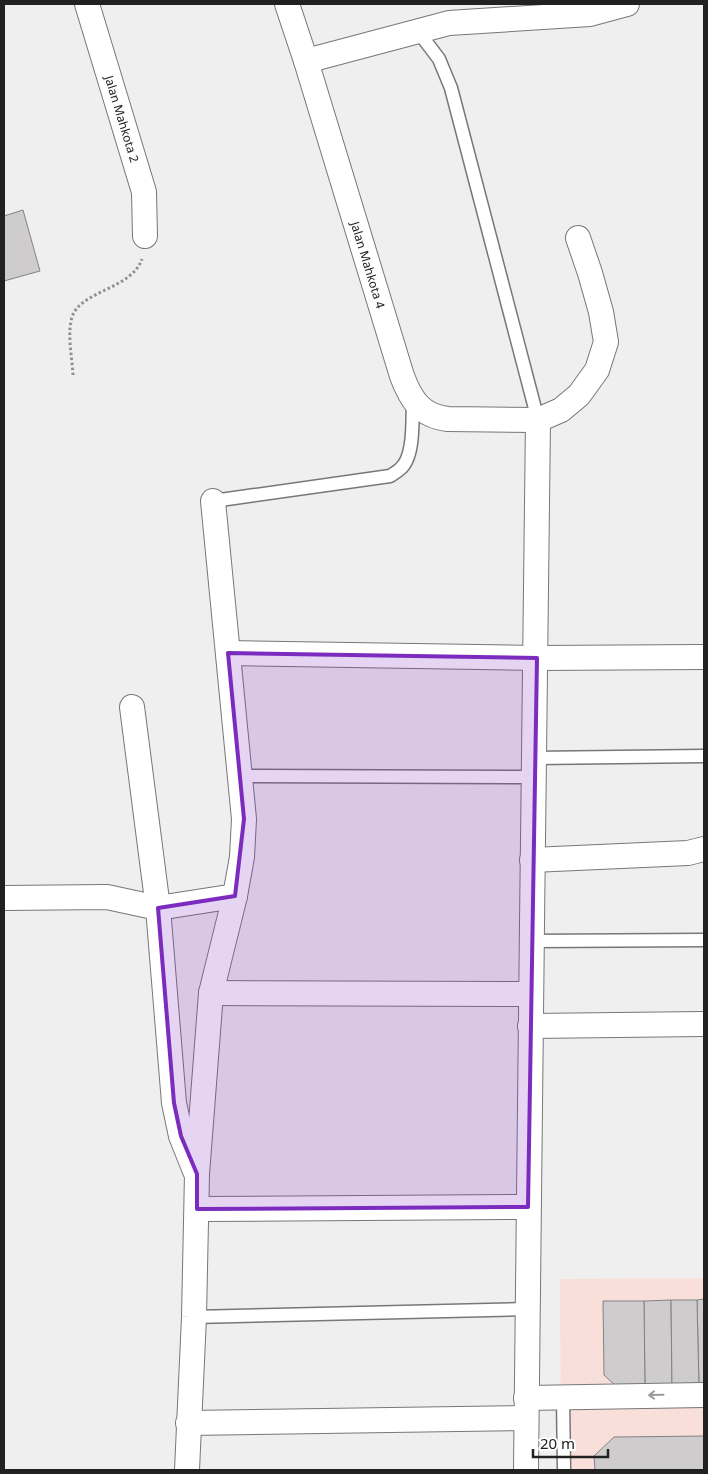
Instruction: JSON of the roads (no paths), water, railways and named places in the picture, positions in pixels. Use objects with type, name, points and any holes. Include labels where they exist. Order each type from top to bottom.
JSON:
[{"type":"street","name":"Jalan Mahkota 2","points":[[87,4],[144,192],[145,236]]},
{"type":"street","name":"Jalan Mahkota 4","points":[[287,4],[402,376],[413,400],[424,411],[436,417],[538,420]]},
{"type":"street","points":[[306,61],[449,23],[590,14],[627,4]]},
{"type":"street","points":[[526,1470],[526,1309],[532,860],[537,658],[538,420],[561,410],[579,395],[597,370],[606,342],[601,312],[578,238]]},
{"type":"street","points":[[187,1470],[194,1317],[197,1174],[211,994],[242,857],[244,819],[213,501]]},
{"type":"street","points":[[228,653],[537,658],[704,657]]},
{"type":"street","points":[[132,707],[158,908],[174,1103],[181,1136],[197,1174]]},
{"type":"street","points":[[532,860],[688,853],[704,848]]},
{"type":"street","points":[[4,898],[107,897],[120,898],[158,908],[234,896]]},
{"type":"street","points":[[211,994],[530,994]]},
{"type":"street","points":[[530,1026],[704,1024]]},
{"type":"street","points":[[197,1209],[528,1206]]},
{"type":"street","points":[[188,1423],[526,1408],[563,1397],[704,1395]]},
{"type":"lane","points":[[418,30],[439,59],[451,88],[538,420]]},
{"type":"lane","points":[[213,501],[390,476],[401,469],[409,454],[412,436],[413,400]]},
{"type":"lane","points":[[240,776],[534,767],[704,756]]},
{"type":"lane","points":[[532,940],[704,940]]},
{"type":"lane","points":[[194,1317],[526,1309]]},
{"type":"lane","points":[[563,1397],[564,1470]]}]
